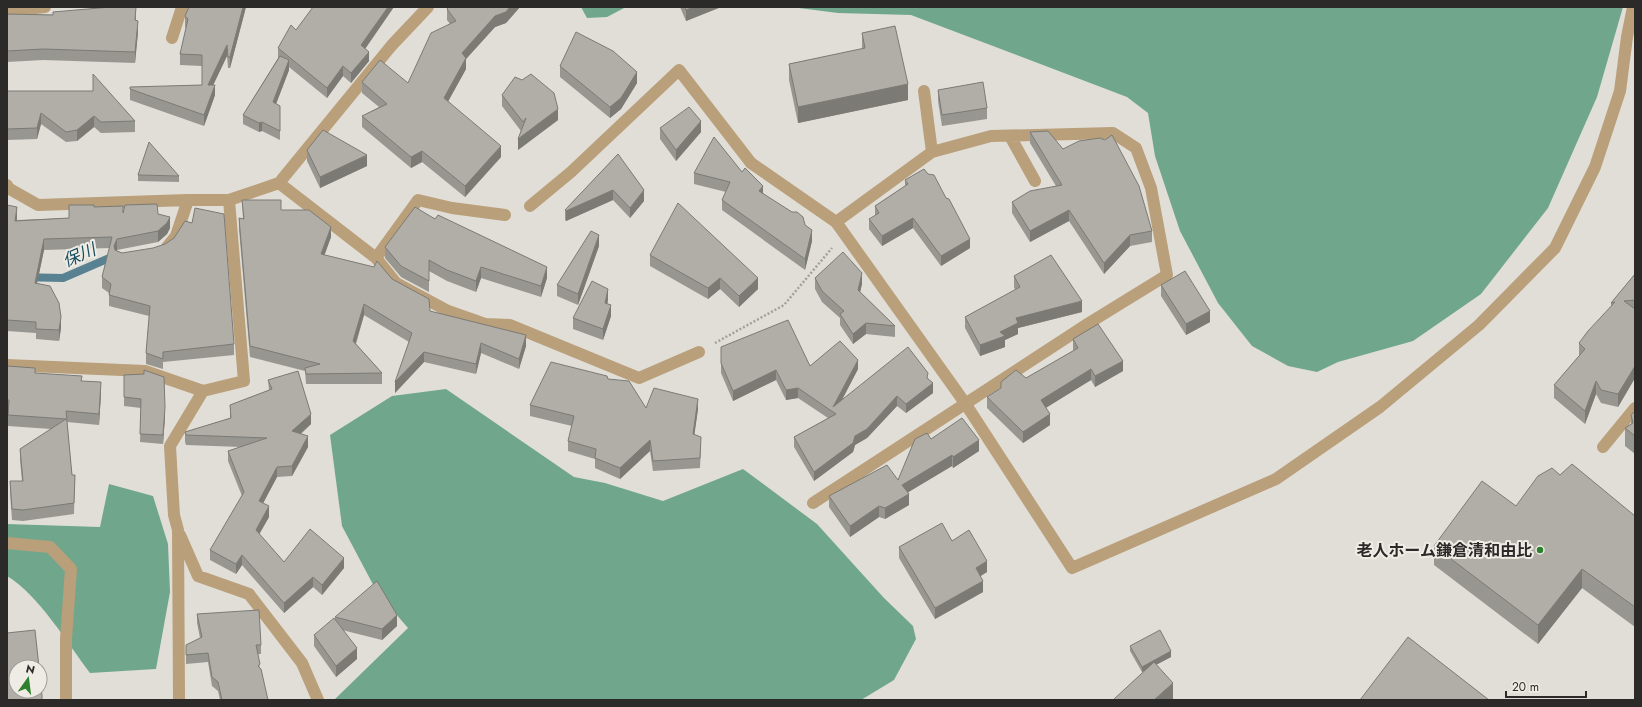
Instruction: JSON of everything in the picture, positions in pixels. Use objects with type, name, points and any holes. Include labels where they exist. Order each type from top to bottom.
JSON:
[{"type":"street","points":[[7,11],[45,7]]},
{"type":"street","points":[[172,38],[182,7]]},
{"type":"street","points":[[7,185],[8,188],[38,205],[229,200],[279,183],[392,45],[428,7]]},
{"type":"street","points":[[530,206],[571,172],[679,70],[751,164],[836,222],[845,233],[965,403],[1072,568],[1276,479],[1380,407],[1479,324],[1555,248],[1595,167],[1620,91],[1627,37],[1633,7]]},
{"type":"street","points":[[924,91],[932,152]]},
{"type":"street","points":[[813,502],[1089,322],[1167,275],[1151,188],[1136,148],[1113,133],[992,136],[932,152],[836,222]]},
{"type":"street","points":[[1010,136],[1035,181]]},
{"type":"street","points":[[279,183],[376,258],[396,283],[448,311],[485,324],[510,325],[639,378],[699,352]]},
{"type":"street","points":[[157,251],[168,247],[176,236],[188,200]]},
{"type":"street","points":[[7,365],[145,371],[203,390],[244,381],[229,200]]},
{"type":"street","points":[[376,258],[418,200],[452,208],[505,215]]},
{"type":"street","points":[[203,390],[170,446],[174,515],[178,530],[198,576],[249,594],[302,663],[318,700]]},
{"type":"street","points":[[1603,447],[1635,408]]},
{"type":"street","points":[[178,530],[179,700]]},
{"type":"street","points":[[7,543],[50,547],[71,569],[66,639],[66,700]]},
{"type":"path","points":[[699,352],[784,306],[845,233]]},
{"type":"green space","points":[[581,7],[626,7],[607,17],[587,18]]},
{"type":"green space","points":[[791,7],[1623,7],[1597,97],[1548,208],[1481,294],[1413,341],[1338,362],[1317,372],[1288,366],[1252,346],[1218,303],[1180,231],[1155,156],[1148,113],[1127,97],[911,15],[838,13]]},
{"type":"green space","points":[[446,389],[574,477],[605,483],[663,501],[743,469],[817,524],[884,598],[913,626],[916,639],[894,680],[861,700],[334,700],[408,628],[377,592],[342,526],[330,435],[392,396]]},
{"type":"green space","points":[[109,484],[153,496],[168,544],[170,592],[156,669],[90,673],[41,607],[19,584],[7,576],[7,524],[100,527]]},
{"type":"building","points":[[111,7],[136,7],[135,20],[138,21],[135,52],[43,49],[7,51],[7,14],[53,15],[53,12]]},
{"type":"building","points":[[189,7],[243,7],[230,57],[228,57],[227,45],[208,85],[215,85],[204,115],[130,89],[130,87],[202,85],[202,55],[180,54],[188,19],[185,16]]},
{"type":"building","points":[[313,7],[388,7],[361,45],[369,52],[351,73],[343,66],[327,88],[278,48],[291,25],[296,30]]},
{"type":"building","points":[[449,7],[510,7],[506,12],[495,16],[462,53],[466,58],[444,98],[501,146],[465,186],[422,151],[411,157],[362,116],[387,104],[362,82],[380,60],[408,83],[431,33],[456,21],[447,9]]},
{"type":"building","points":[[685,7],[694,7],[686,10]]},
{"type":"building","points":[[895,26],[908,84],[798,107],[789,64],[865,48],[862,33]]},
{"type":"building","points":[[576,32],[613,51],[637,72],[621,98],[610,107],[560,66]]},
{"type":"building","points":[[280,56],[289,60],[273,102],[280,106],[280,131],[243,115]]},
{"type":"building","points":[[93,74],[135,121],[101,122],[94,116],[77,130],[66,132],[41,113],[37,128],[7,129],[7,91],[93,91]]},
{"type":"building","points":[[531,74],[554,93],[558,109],[518,139],[526,118],[523,122],[502,95],[515,77],[522,80]]},
{"type":"building","points":[[983,82],[987,108],[942,115],[938,90]]},
{"type":"building","points":[[689,107],[701,121],[676,150],[660,128]]},
{"type":"building","points":[[323,130],[367,155],[320,177],[307,150]]},
{"type":"building","points":[[1048,131],[1063,149],[1079,141],[1100,138],[1105,140],[1112,135],[1139,186],[1152,231],[1130,235],[1104,263],[1069,210],[1030,231],[1012,202],[1030,191],[1062,185],[1030,132]]},
{"type":"building","points":[[714,137],[742,172],[745,168],[763,186],[759,191],[792,212],[797,212],[803,217],[805,225],[812,230],[805,259],[722,200],[730,182],[694,173]]},
{"type":"building","points":[[149,142],[179,176],[138,175]]},
{"type":"building","points":[[618,154],[644,190],[630,208],[613,190],[566,211],[565,210]]},
{"type":"building","points":[[924,169],[928,174],[934,175],[946,198],[949,199],[970,239],[941,256],[913,218],[882,236],[869,219],[879,213],[875,206],[908,184],[905,180]]},
{"type":"building","points":[[242,200],[281,200],[281,210],[309,210],[331,227],[321,254],[374,267],[377,261],[392,279],[429,299],[430,311],[526,335],[519,359],[481,343],[476,364],[424,352],[395,382],[412,333],[364,304],[353,341],[382,373],[306,374],[305,368],[320,364],[250,346],[239,218],[244,219]]},
{"type":"building","points":[[678,203],[758,278],[739,296],[720,278],[708,288],[650,255]]},
{"type":"building","points":[[157,204],[158,214],[170,217],[167,223],[158,231],[117,239],[114,246],[115,250],[122,253],[153,248],[165,244],[174,238],[185,221],[192,223],[195,208],[224,214],[234,344],[163,352],[163,359],[146,353],[150,306],[109,295],[111,284],[102,277],[112,237],[44,239],[35,283],[50,286],[59,303],[61,317],[59,330],[36,329],[36,322],[7,320],[7,205],[17,207],[15,221],[69,218],[69,205],[94,205],[94,207],[123,206],[123,213],[125,205]]},
{"type":"building","points":[[415,207],[435,219],[438,215],[547,267],[541,286],[481,267],[476,281],[447,270],[429,260],[429,281],[401,266],[385,247]]},
{"type":"building","points":[[591,231],[599,235],[578,294],[557,285]]},
{"type":"building","points":[[843,252],[862,273],[858,290],[895,326],[866,323],[853,334],[840,314],[844,311],[822,291],[815,278]]},
{"type":"building","points":[[1051,255],[1082,301],[1016,318],[1018,323],[1000,332],[1005,336],[980,345],[965,317],[1020,287],[1014,276]]},
{"type":"building","points":[[1185,271],[1210,311],[1186,324],[1161,285]]},
{"type":"building","points":[[1635,274],[1635,300],[1624,301],[1635,309],[1635,366],[1618,394],[1601,390],[1596,381],[1585,411],[1554,385],[1585,349],[1579,343],[1615,302],[1611,303]]},
{"type":"building","points":[[592,281],[608,289],[605,303],[611,305],[603,329],[573,318]]},
{"type":"building","points":[[788,320],[810,366],[840,341],[858,360],[833,407],[908,347],[928,373],[927,378],[933,383],[906,404],[897,396],[867,429],[855,436],[853,443],[814,472],[794,437],[836,414],[798,388],[786,390],[776,370],[733,391],[721,363],[721,347]]},
{"type":"building","points":[[1098,324],[1123,361],[1095,376],[1091,369],[1041,400],[1050,414],[1023,432],[987,397],[1001,388],[1001,382],[1016,370],[1026,378],[1078,348],[1073,339]]},
{"type":"building","points":[[551,362],[607,376],[608,379],[629,381],[646,408],[654,388],[698,399],[693,434],[701,437],[700,458],[653,461],[650,440],[620,468],[595,458],[596,449],[568,441],[574,416],[530,405]]},
{"type":"building","points":[[7,366],[35,368],[35,373],[82,376],[81,381],[101,382],[99,414],[66,411],[72,475],[75,475],[74,503],[23,510],[12,509],[10,481],[23,481],[20,449],[66,419],[8,415],[9,400],[7,400]]},
{"type":"building","points":[[144,370],[164,377],[165,407],[163,435],[140,434],[141,399],[124,397],[124,375],[144,374]]},
{"type":"building","points":[[298,371],[311,414],[292,431],[308,436],[292,466],[277,467],[259,501],[269,506],[256,530],[284,562],[310,529],[344,558],[322,585],[313,577],[284,603],[242,555],[236,564],[210,550],[244,492],[228,451],[267,438],[186,435],[185,432],[231,418],[230,405],[272,389],[268,380]]},
{"type":"building","points":[[1635,411],[1635,436],[1625,428],[1633,423],[1631,415]]},
{"type":"building","points":[[962,418],[979,440],[953,457],[952,455],[902,485],[909,494],[885,508],[879,506],[850,526],[829,496],[887,465],[898,480],[915,439],[927,433],[931,439]]},
{"type":"building","name":"老人ホーム鎌倉清和由比","points":[[1572,464],[1635,516],[1635,607],[1582,569],[1538,625],[1434,546],[1482,481],[1516,506],[1538,476],[1552,468],[1560,475]]},
{"type":"building","points":[[942,523],[952,541],[969,530],[987,561],[976,568],[983,581],[935,608],[899,547]]},
{"type":"building","points":[[377,581],[397,615],[382,629],[335,617]]},
{"type":"building","points":[[259,610],[261,645],[256,645],[260,664],[258,666],[261,669],[268,700],[222,700],[218,682],[212,677],[208,653],[186,655],[186,645],[202,637],[197,614]]},
{"type":"building","points":[[334,618],[357,648],[336,666],[314,635]]},
{"type":"building","points":[[35,630],[38,659],[8,659],[8,699],[42,700],[7,700],[7,633]]},
{"type":"building","points":[[1160,630],[1171,651],[1142,667],[1130,646]]},
{"type":"building","points":[[1408,637],[1489,700],[1360,700]]},
{"type":"building","points":[[1154,662],[1173,683],[1154,700],[1113,700]]},
{"type":"waterway","name":"保川","points":[[7,275],[16,277],[63,278],[114,256]]},
{"type":"place","name":"老人ホーム鎌倉清和由比","points":[[1540,550]]}]
